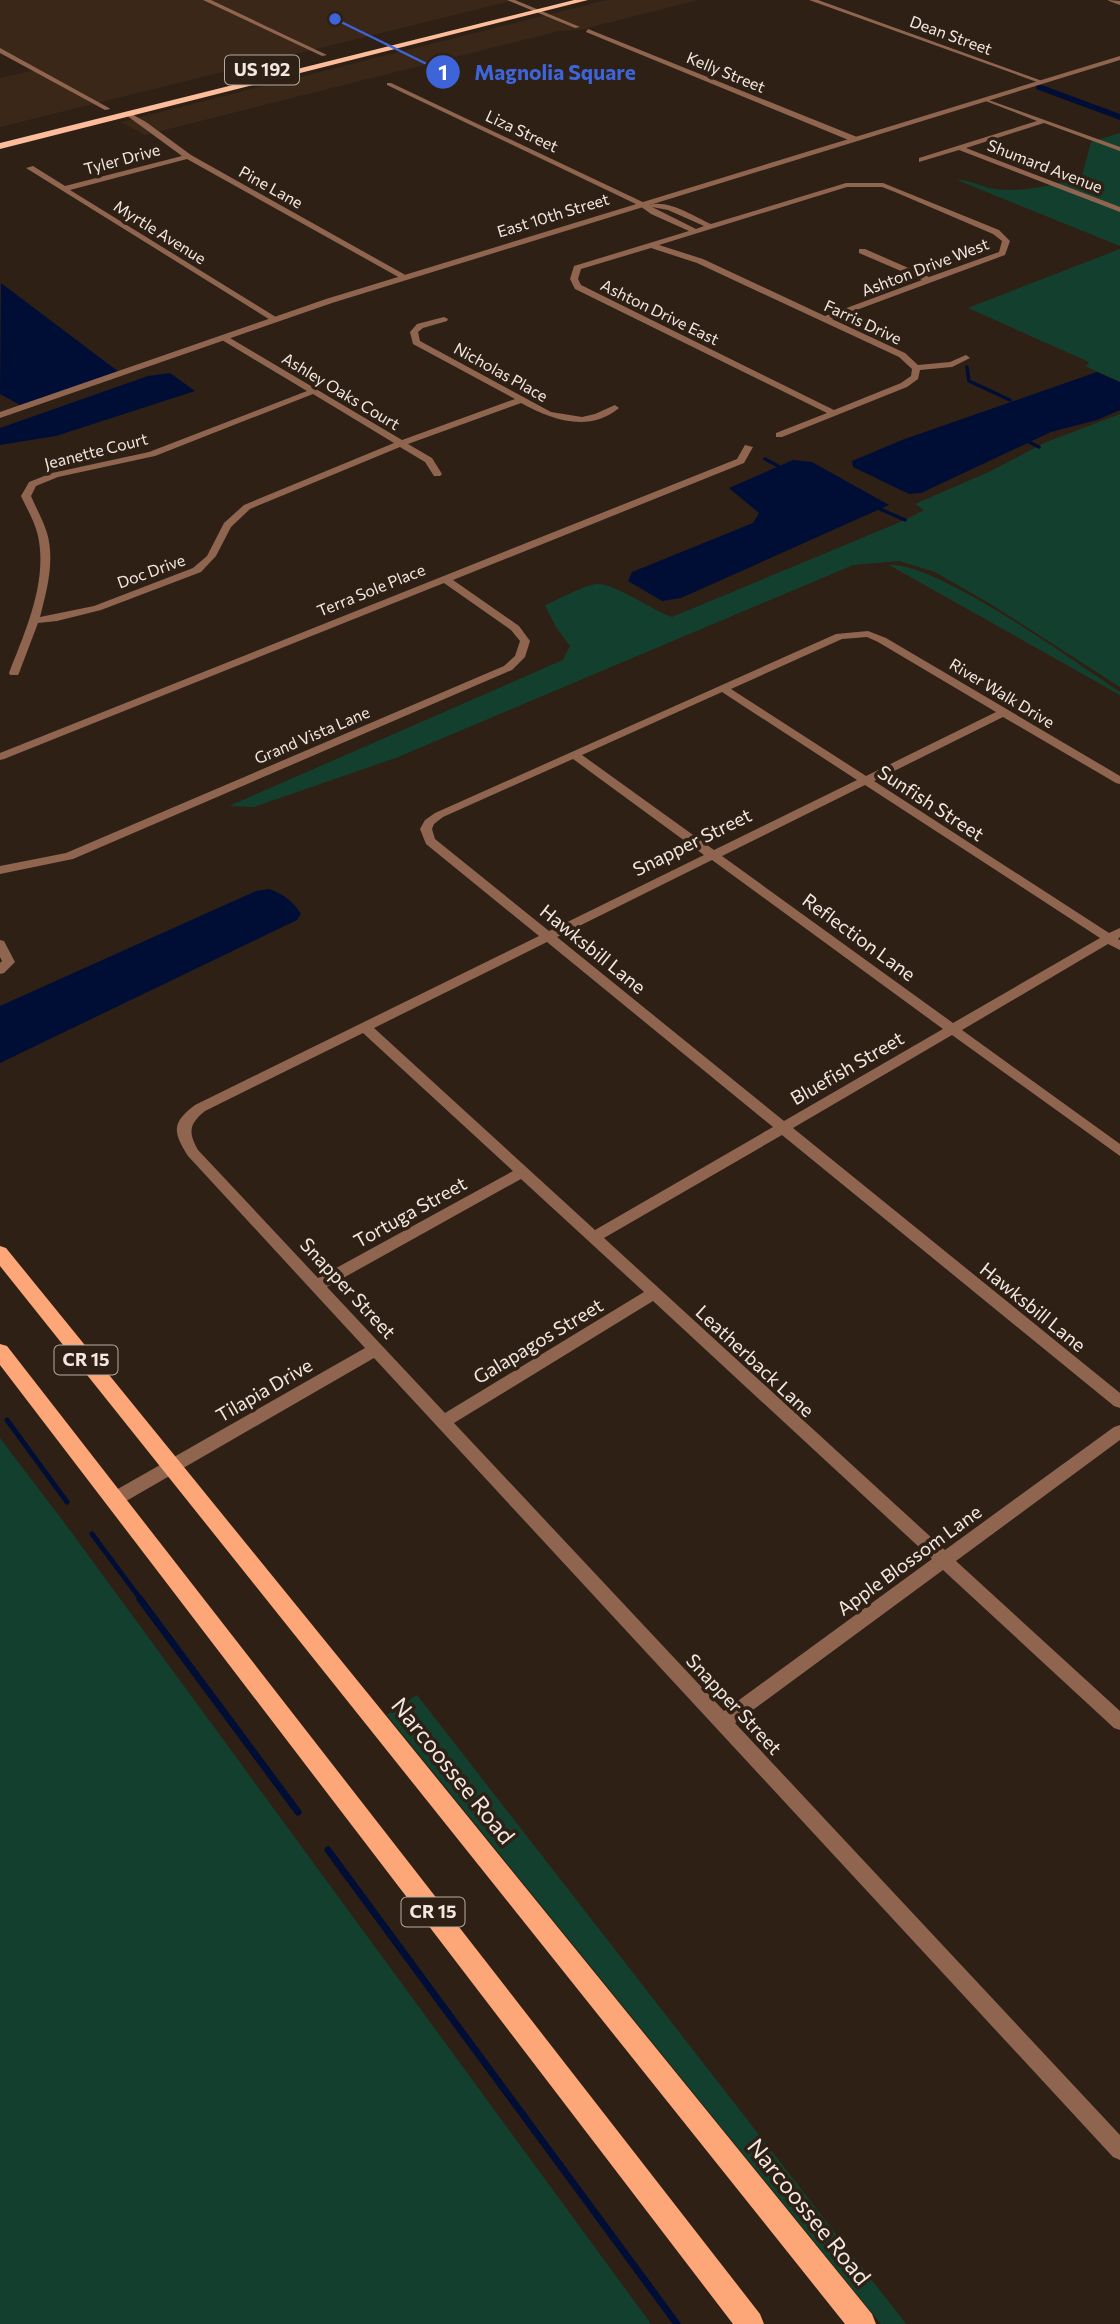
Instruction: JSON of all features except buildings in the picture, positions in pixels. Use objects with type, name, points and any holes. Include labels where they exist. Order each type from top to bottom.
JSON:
[{"type":"highway","name":"US 192","points":[[0,136],[546,0]]},
{"type":"highway","name":"US 192","points":[[0,146],[584,0]]},
{"type":"highway","points":[[168,104],[172,100],[315,64],[324,54]]},
{"type":"highway","points":[[128,114],[139,105],[271,72],[275,67]]},
{"type":"main road","name":"Narcoossee Road","points":[[0,1253],[862,2324]]},
{"type":"main road","name":"CR 15","points":[[0,1351],[750,2324]]},
{"type":"street","points":[[206,0],[324,54]]},
{"type":"street","points":[[510,0],[577,27]]},
{"type":"street","name":"Dean Street","points":[[812,0],[1042,82]]},
{"type":"street","points":[[1111,0],[1120,3]]},
{"type":"street","name":"Kelly Street","points":[[588,32],[854,139]]},
{"type":"street","points":[[0,50],[107,108]]},
{"type":"street","name":"East 10th Street","points":[[0,415],[275,319],[405,277],[1120,58]]},
{"type":"street","name":"Liza Street","points":[[389,84],[643,204]]},
{"type":"street","points":[[985,99],[1120,149]]},
{"type":"street","name":"Pine Lane","points":[[128,114],[148,124],[169,145],[188,157],[405,277]]},
{"type":"street","points":[[922,160],[1043,121]]},
{"type":"street","name":"Shumard Avenue","points":[[960,148],[1120,210]]},
{"type":"street","name":"Tyler Drive","points":[[64,189],[188,157]]},
{"type":"street","name":"Myrtle Avenue","points":[[30,168],[275,319]]},
{"type":"street","name":"Ashton Drive West","points":[[709,226],[832,188],[866,184],[898,190],[996,232],[1006,241],[1002,253],[825,320]]},
{"type":"street","points":[[643,204],[670,208],[709,226]]},
{"type":"street","points":[[643,204],[695,231]]},
{"type":"street","name":"Ashton Drive East","points":[[709,226],[577,268],[574,279],[578,287],[834,413]]},
{"type":"street","name":"Farris Drive","points":[[651,245],[700,261],[902,355],[916,368],[915,377],[904,385],[779,435]]},
{"type":"street","points":[[862,251],[931,281]]},
{"type":"street","name":"Nicholas Place","points":[[444,319],[420,326],[414,332],[416,342],[521,400],[555,416],[579,421],[592,420],[615,408]]},
{"type":"street","name":"Ashley Oaks Court","points":[[225,338],[429,460],[437,474]]},
{"type":"street","points":[[916,368],[952,364],[966,358]]},
{"type":"street","name":"Jeanette Court","points":[[14,673],[36,620],[43,578],[43,538],[26,496],[32,484],[55,475],[152,454],[314,391]]},
{"type":"street","name":"Doc Drive","points":[[36,620],[83,612],[197,570],[214,558],[221,534],[230,521],[247,507],[401,443],[521,400]]},
{"type":"street","name":"Terra Sole Place","points":[[0,757],[741,461],[748,447]]},
{"type":"street","name":"Grand Vista Lane","points":[[0,870],[69,856],[508,668],[518,661],[525,641],[515,628],[445,579]]},
{"type":"street","name":"Hawksbill Lane","points":[[868,634],[840,636],[439,815],[429,822],[426,830],[430,841],[1120,1402]]},
{"type":"street","name":"River Walk Drive","points":[[868,634],[1120,781]]},
{"type":"street","name":"Sunfish Street","points":[[723,688],[1116,939]]},
{"type":"street","name":"Snapper Street","points":[[1004,712],[200,1108],[189,1116],[182,1127],[182,1135],[193,1153],[1120,2150]]},
{"type":"street","name":"Reflection Lane","points":[[575,755],[1120,1151]]},
{"type":"street","name":"Bluefish Street","points":[[593,1238],[952,1029],[1116,939]]},
{"type":"street","points":[[0,944],[9,962],[0,970]]},
{"type":"street","name":"Leatherback Lane","points":[[365,1026],[1120,1722]]},
{"type":"street","name":"Tortuga Street","points":[[317,1286],[522,1172]]},
{"type":"street","name":"Galapagos Street","points":[[443,1422],[654,1293]]},
{"type":"street","name":"Tilapia Drive","points":[[115,1499],[376,1349]]},
{"type":"street","name":"Apple Blossom Lane","points":[[723,1722],[1120,1431]]},
{"type":"shaded area","points":[[0,0],[515,0],[0,127],[0,78],[36,70],[0,48]]},
{"type":"shaded area","points":[[607,0],[698,0],[580,30],[559,31],[145,135],[121,122]]},
{"type":"green space","points":[[1120,133],[1120,246],[957,180],[1000,190],[1012,190],[1036,188],[1082,176],[1091,142]]},
{"type":"green space","points":[[1120,249],[1120,382],[1085,366],[1089,364],[1087,361],[968,308]]},
{"type":"green space","points":[[1120,414],[1120,687],[989,603],[935,572],[899,561],[853,565],[398,757],[254,807],[229,806],[563,660],[570,646],[545,605],[578,590],[597,584],[604,585],[672,617],[905,520],[924,510],[915,504],[991,471],[1044,443]]},
{"type":"green space","points":[[889,565],[911,568],[971,596],[1039,637],[1120,692],[1120,695]]},
{"type":"green space","points":[[0,1438],[69,1529],[651,2324],[0,2324]]},
{"type":"green space","points":[[417,1695],[906,2324],[881,2324],[387,1715]]},
{"type":"water","points":[[1,283],[119,372],[20,405],[0,394]]},
{"type":"water","points":[[1097,372],[1120,382],[1120,410],[1097,420],[1051,432],[921,493],[909,494],[853,467],[852,461],[902,440]]},
{"type":"water","points":[[170,373],[195,391],[56,436],[0,445],[0,428],[148,376]]},
{"type":"water","points":[[793,460],[812,462],[889,505],[681,598],[662,601],[628,581],[632,572],[753,523],[759,513],[729,488]]},
{"type":"water","points":[[269,889],[295,906],[301,914],[297,920],[0,1063],[0,1006],[256,891]]},
{"type":"waterway","points":[[1039,87],[1120,117]]},
{"type":"waterway","points":[[967,367],[969,381],[1010,400]]},
{"type":"waterway","points":[[1029,442],[1039,447]]},
{"type":"waterway","points":[[765,459],[782,468]]},
{"type":"waterway","points":[[880,509],[905,520]]},
{"type":"waterway","points":[[7,1420],[67,1502]]},
{"type":"waterway","points":[[92,1534],[142,1601]]},
{"type":"waterway","points":[[140,1599],[298,1812]]},
{"type":"waterway","points":[[328,1850],[677,2324]]},
{"type":"place","name":"Magnolia Square","points":[[335,19]]}]
